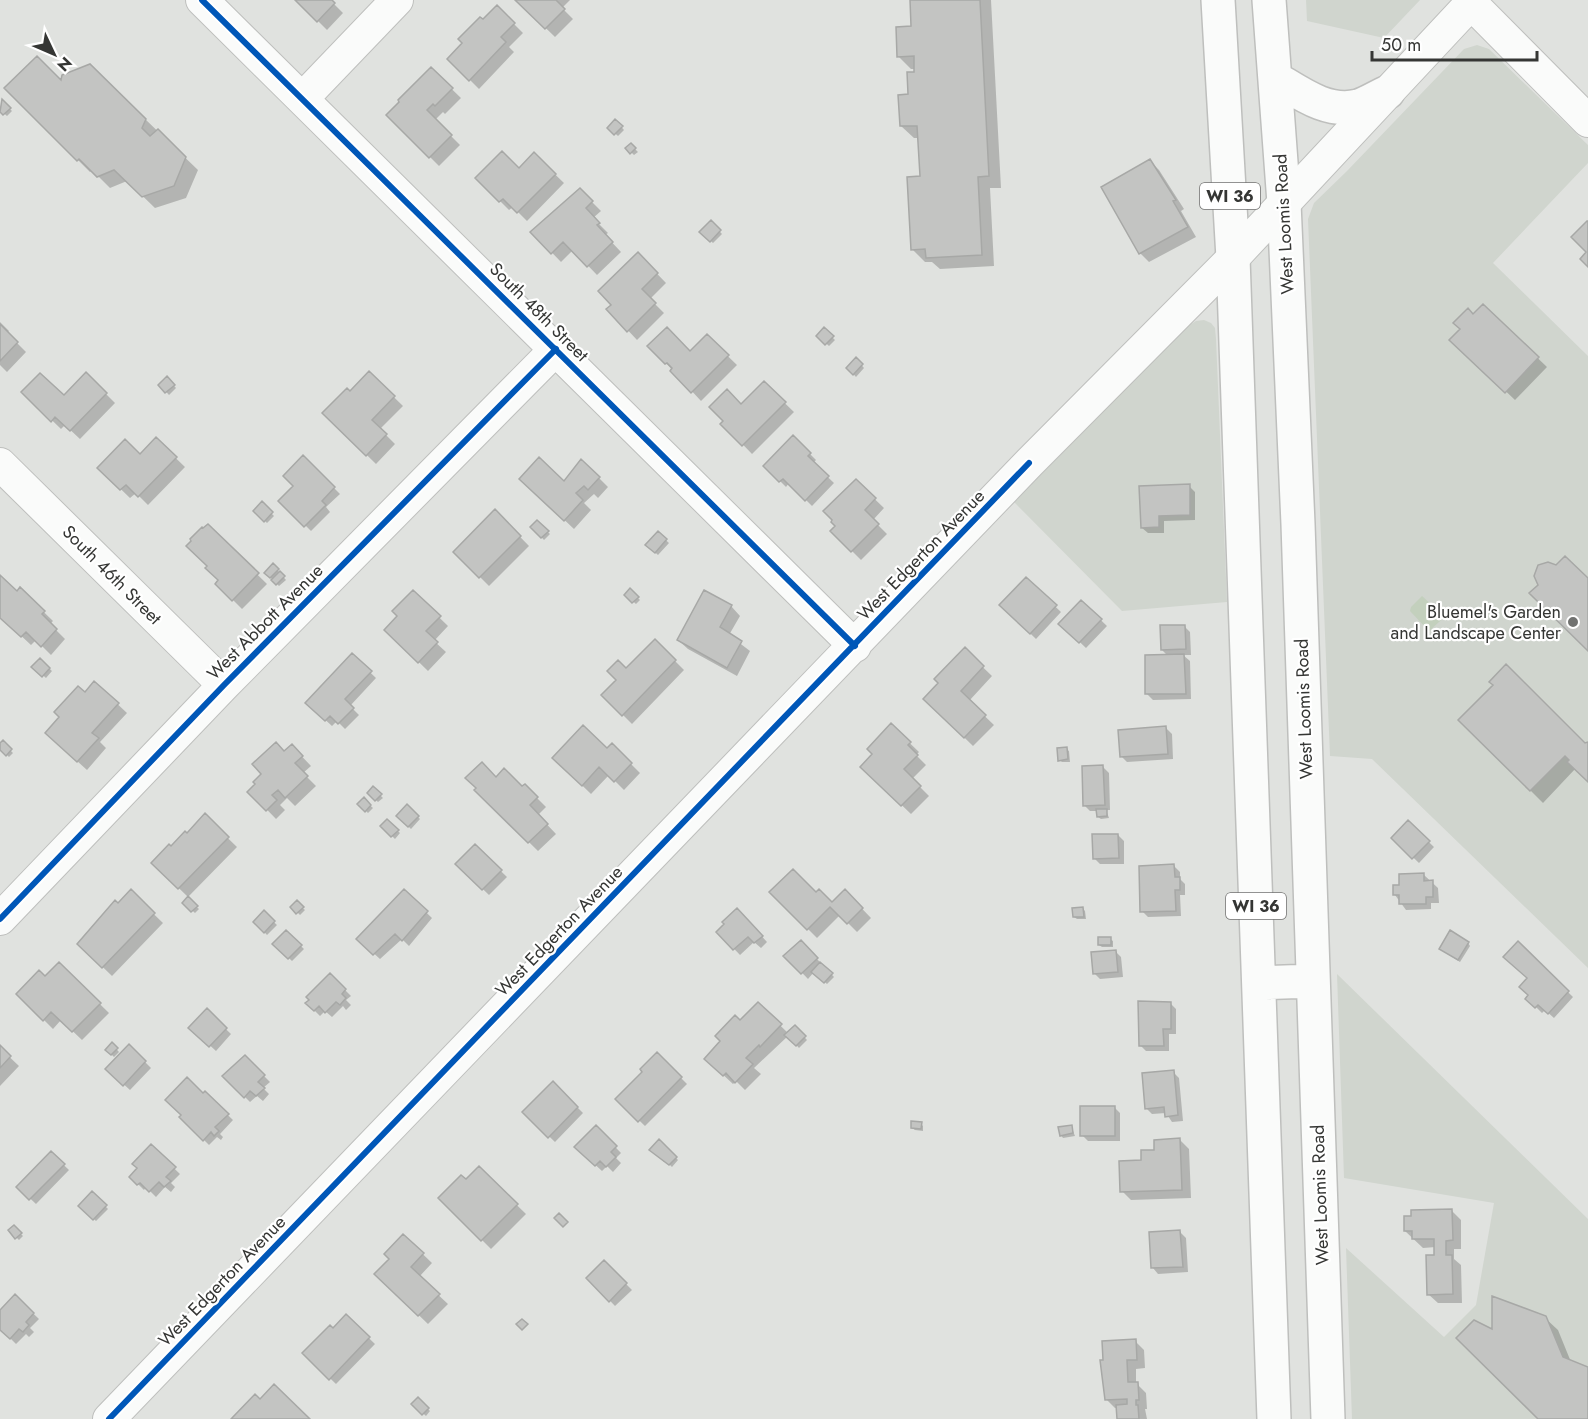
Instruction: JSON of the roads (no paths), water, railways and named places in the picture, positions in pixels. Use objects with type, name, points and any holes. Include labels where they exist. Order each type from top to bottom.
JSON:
[{"type":"main road","name":"WI 36","points":[[1218,0],[1233,258],[1274,1419]]},
{"type":"main road","name":"West Loomis Road","points":[[1269,0],[1284,203],[1298,524],[1328,1419]]},
{"type":"main road","points":[[1221,60],[1274,68],[1320,104],[1336,107],[1356,106],[1388,92]]},
{"type":"main road","points":[[1238,393],[1291,393]]},
{"type":"main road","points":[[1258,983],[1312,981]]},
{"type":"street","name":"South 48th Street","points":[[202,0],[855,646]]},
{"type":"street","points":[[303,99],[397,0]]},
{"type":"street","points":[[1472,1],[1588,120]]},
{"type":"street","name":"West Edgerton Avenue","points":[[110,1419],[1045,447],[1233,258],[1472,1]]},
{"type":"street","name":"West Abbott Avenue","points":[[0,919],[224,685],[555,349]]},
{"type":"street","name":"South 46th Street","points":[[0,464],[224,685]]},
{"type":"place","name":"Bluemel's Garden and Landscape Center","points":[[1573,622]]}]
